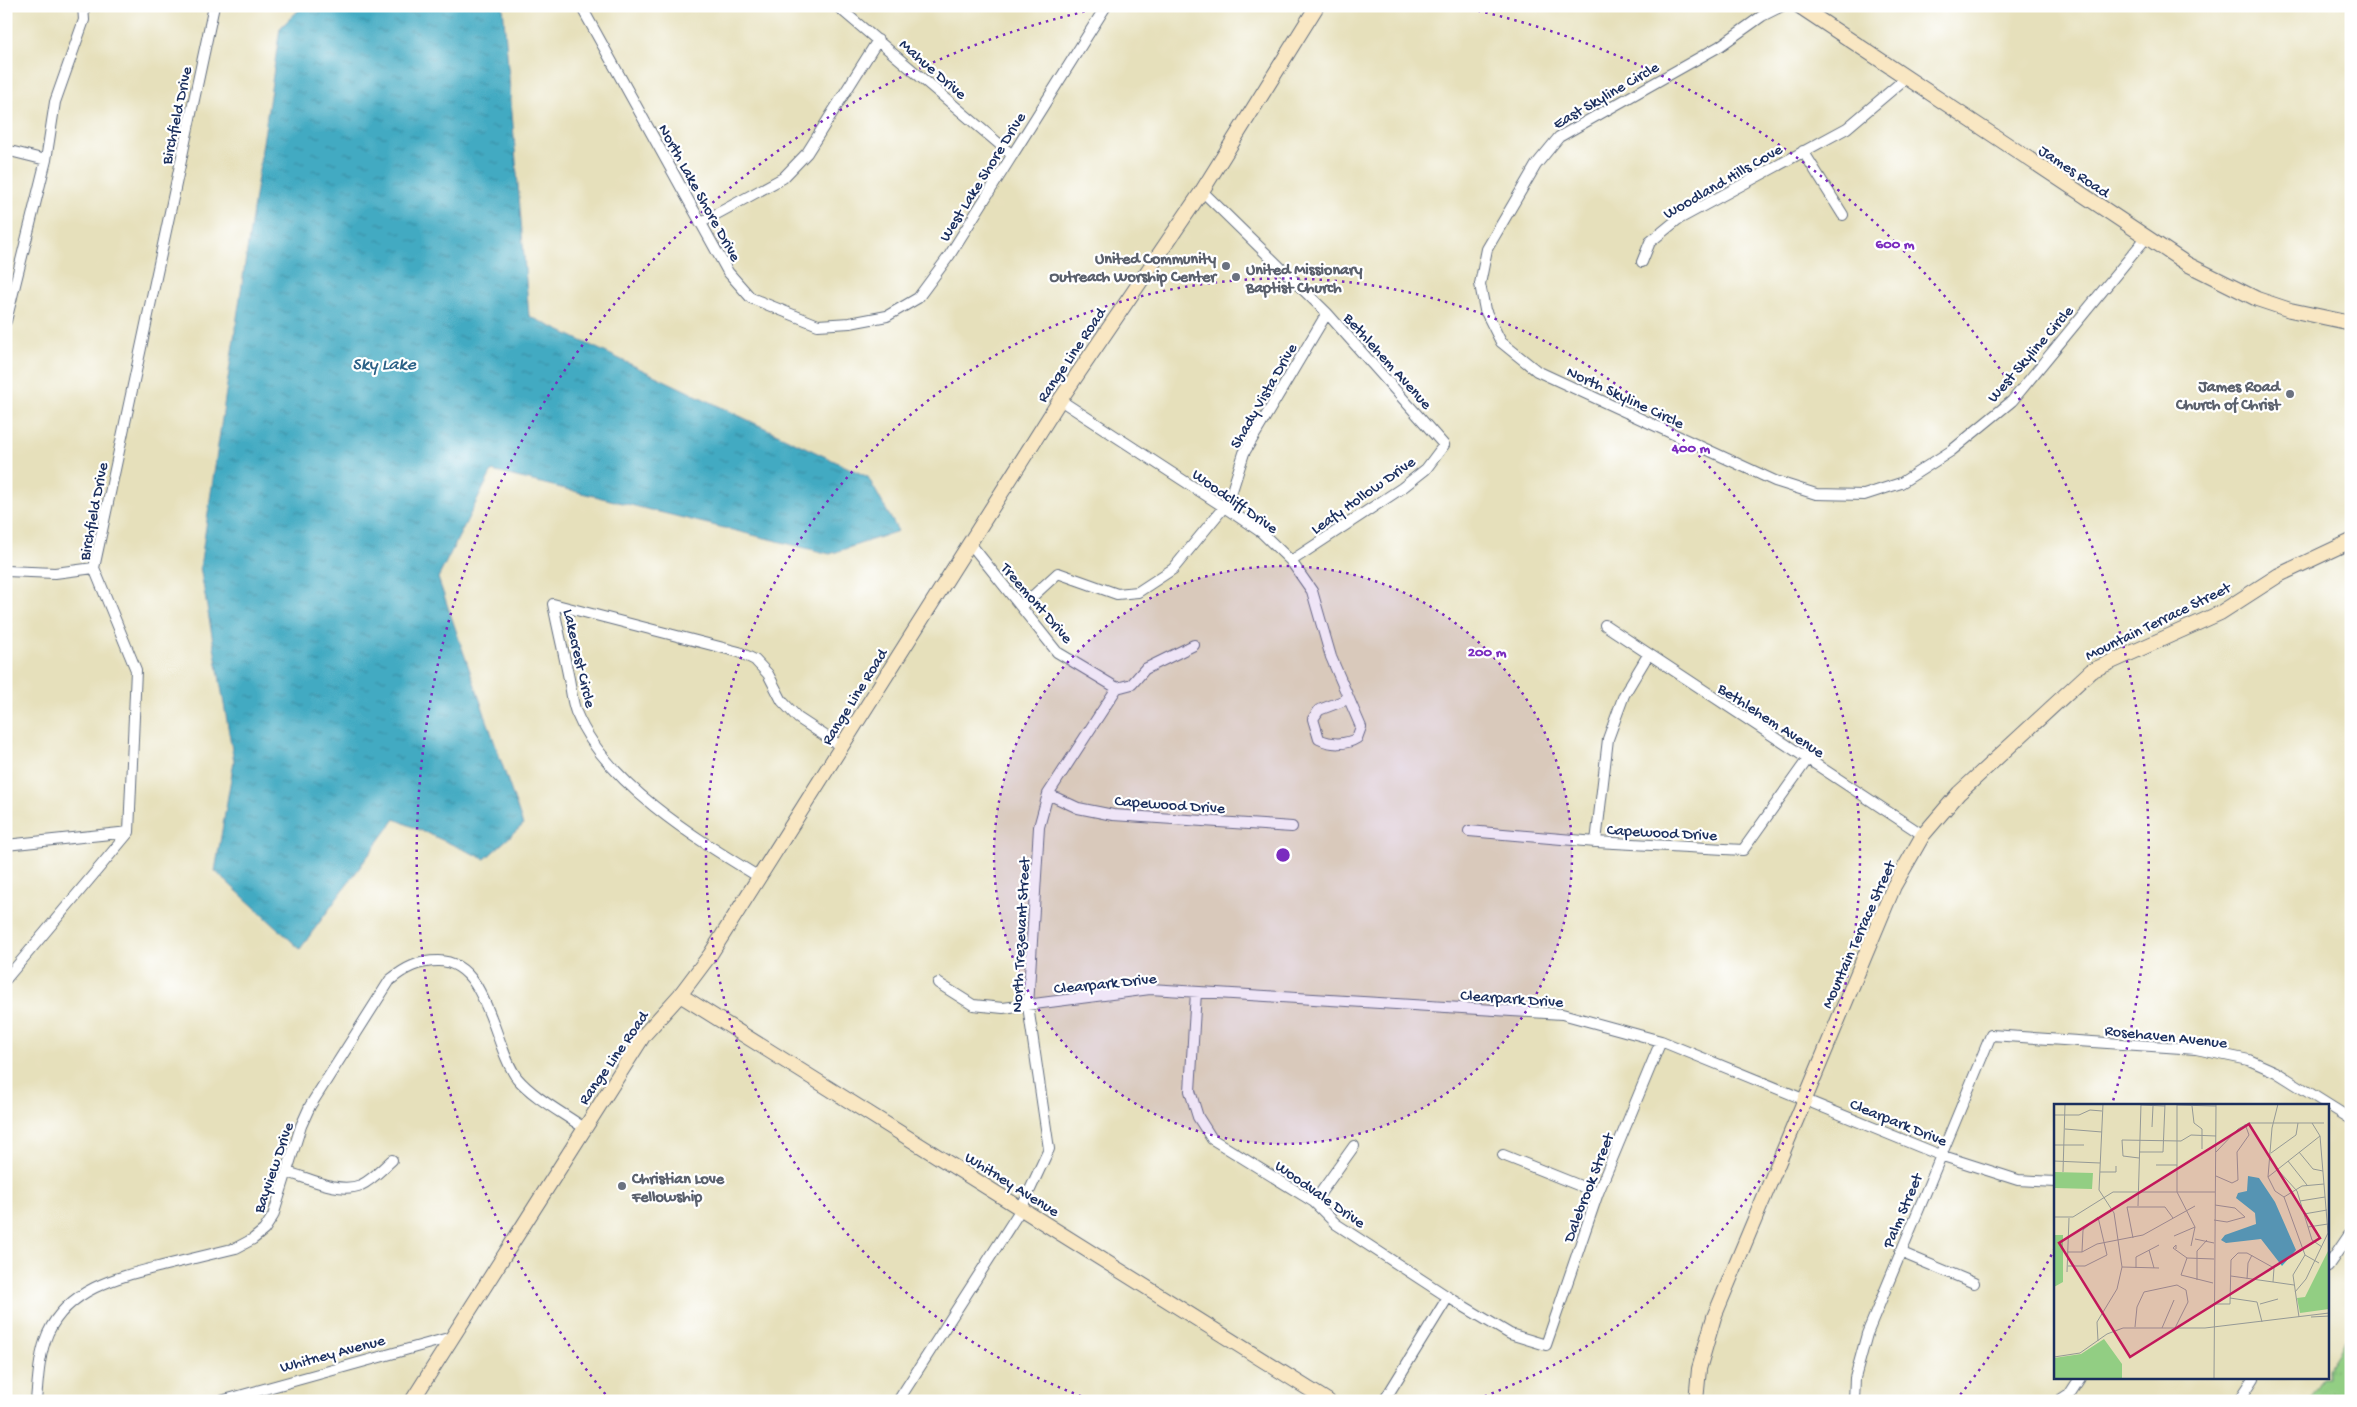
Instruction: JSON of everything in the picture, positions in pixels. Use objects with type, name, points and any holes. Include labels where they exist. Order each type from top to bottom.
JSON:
[{"type":"main road","name":"Range Line Road","points":[[412,1401],[644,1035],[680,995],[710,955],[969,542],[1060,400],[1202,191],[1317,6]]},
{"type":"main road","name":"James Road","points":[[1799,6],[2187,264],[2257,299],[2290,310],[2351,323]]},
{"type":"main road","name":"Mountain Terrace Street","points":[[1696,1401],[1699,1369],[1714,1316],[1894,886],[1924,835],[1959,793],[2091,671],[2220,613],[2279,575],[2351,541]]},
{"type":"main road","name":"Whitney Avenue","points":[[680,995],[1328,1401]]},
{"type":"street","points":[[6,322],[9,300],[46,160],[55,102],[84,20],[83,6]]},
{"type":"street","name":"Birchfield Drive","points":[[128,832],[136,670],[94,568],[214,6]]},
{"type":"street","name":"North Lake Shore Drive","points":[[580,6],[728,272],[751,298],[818,325],[850,323]]},
{"type":"street","name":"Mahue Drive","points":[[837,6],[1011,154]]},
{"type":"street","name":"West Lake Shore Drive","points":[[850,323],[887,316],[918,298],[949,256],[1011,154],[1106,6]]},
{"type":"street","name":"East Skyline Circle","points":[[1485,310],[1480,284],[1487,249],[1536,164],[1559,137],[1720,46],[1762,16],[1782,6]]},
{"type":"street","points":[[700,223],[783,178],[807,153],[878,40]]},
{"type":"street","name":"Woodland Hills Cove","points":[[1642,262],[1650,242],[1677,220],[1846,128],[1906,78]]},
{"type":"street","points":[[6,150],[46,160]]},
{"type":"street","name":"Woodland Hills Cove","points":[[1803,151],[1843,215]]},
{"type":"street","name":"Bethlehem Avenue","points":[[1202,191],[1327,313],[1444,445]]},
{"type":"street","name":"West Skyline Circle","points":[[1864,495],[1900,483],[1951,451],[2012,401],[2146,238]]},
{"type":"street","name":"North Skyline Circle","points":[[1485,310],[1501,342],[1537,371],[1775,481],[1816,494],[1864,495]]},
{"type":"street","name":"Shady Vista Drive","points":[[1021,607],[1058,573],[1116,594],[1138,592],[1173,569],[1224,507],[1231,494],[1244,453],[1327,313]]},
{"type":"street","name":"Woodcliff Drive","points":[[1060,400],[1261,532],[1291,561],[1312,591],[1331,658],[1361,728],[1358,738],[1350,742],[1328,743],[1320,739],[1313,719],[1319,710],[1348,698]]},
{"type":"street","name":"Leafy Hollow Drive","points":[[1291,561],[1402,488],[1426,469],[1444,445]]},
{"type":"street","name":"Treemont Drive","points":[[969,542],[1058,652],[1117,688]]},
{"type":"street","points":[[6,571],[55,573],[94,568]]},
{"type":"street","name":"Lakecrest Circle","points":[[760,877],[705,844],[652,803],[609,765],[590,741],[575,710],[553,604],[738,652],[754,660],[768,674],[782,701],[798,718],[842,747]]},
{"type":"street","name":"Bethlehem Avenue","points":[[1605,625],[1807,760],[1924,835]]},
{"type":"street","points":[[1117,688],[1132,684],[1145,670],[1194,645]]},
{"type":"street","points":[[1596,842],[1608,738],[1624,695],[1648,655]]},
{"type":"street","name":"North Trezevant Street","points":[[898,1401],[1020,1209],[1049,1149],[1028,1006],[1039,827],[1048,794],[1117,688]]},
{"type":"street","name":"Capewood Drive","points":[[1469,831],[1596,842],[1743,850],[1807,760]]},
{"type":"street","name":"Capewood Drive","points":[[1048,794],[1078,808],[1113,815],[1292,828]]},
{"type":"street","points":[[6,845],[128,832]]},
{"type":"street","points":[[6,979],[128,832]]},
{"type":"street","name":"Bayview Drive","points":[[36,1401],[40,1364],[48,1333],[64,1309],[89,1289],[112,1279],[236,1248],[253,1239],[264,1230],[273,1216],[301,1126],[310,1106],[390,980],[406,967],[424,961],[445,961],[460,969],[474,980],[482,995],[507,1062],[518,1079],[584,1128]]},
{"type":"street","name":"Clearpark Drive","points":[[938,983],[973,1005],[1003,1008],[1150,989],[1562,1014],[1661,1041],[1940,1155],[2018,1180],[2054,1182]]},
{"type":"street","name":"Woodvale Drive","points":[[1196,992],[1190,1091],[1198,1117],[1212,1138],[1314,1202],[1336,1224],[1448,1297],[1510,1334],[1546,1345]]},
{"type":"street","name":"Rosehaven Avenue","points":[[1991,1035],[2196,1050],[2249,1060],[2276,1072],[2327,1104]]},
{"type":"street","name":"Palm Street","points":[[1854,1401],[1855,1378],[1867,1334],[1991,1035]]},
{"type":"street","name":"Dalebrook Street","points":[[1546,1345],[1598,1193],[1661,1041]]},
{"type":"street","name":"Rosehaven Avenue","points":[[2330,1106],[2351,1119]]},
{"type":"street","points":[[1314,1202],[1354,1146]]},
{"type":"street","points":[[1503,1155],[1598,1193]]},
{"type":"street","points":[[287,1172],[336,1187],[347,1188],[361,1185],[392,1160]]},
{"type":"street","points":[[2330,1263],[2351,1232]]},
{"type":"street","points":[[1900,1252],[1974,1283]]},
{"type":"street","points":[[1384,1401],[1448,1297]]},
{"type":"street","name":"Whitney Avenue","points":[[221,1401],[452,1337]]},
{"type":"street","points":[[2060,1401],[2069,1395],[2079,1380]]},
{"type":"street","points":[[2239,1401],[2253,1380]]},
{"type":"green space","points":[[2351,1331],[2351,1401],[2308,1401],[2321,1380],[2330,1380],[2330,1365]]},
{"type":"water","name":"Sky Lake","points":[[303,6],[503,6],[529,316],[868,477],[898,531],[830,554],[492,471],[438,578],[523,825],[485,859],[395,819],[300,949],[215,871],[234,761],[200,567],[280,28]]},
{"type":"place","name":"United Community Outreach Worship Center","points":[[1226,266]]},
{"type":"place","name":"United Missionary Baptist Church","points":[[1236,277]]},
{"type":"place","name":"James Road Church of Christ","points":[[2290,394]]},
{"type":"place","name":"Christian Love Fellowship","points":[[622,1186]]}]
